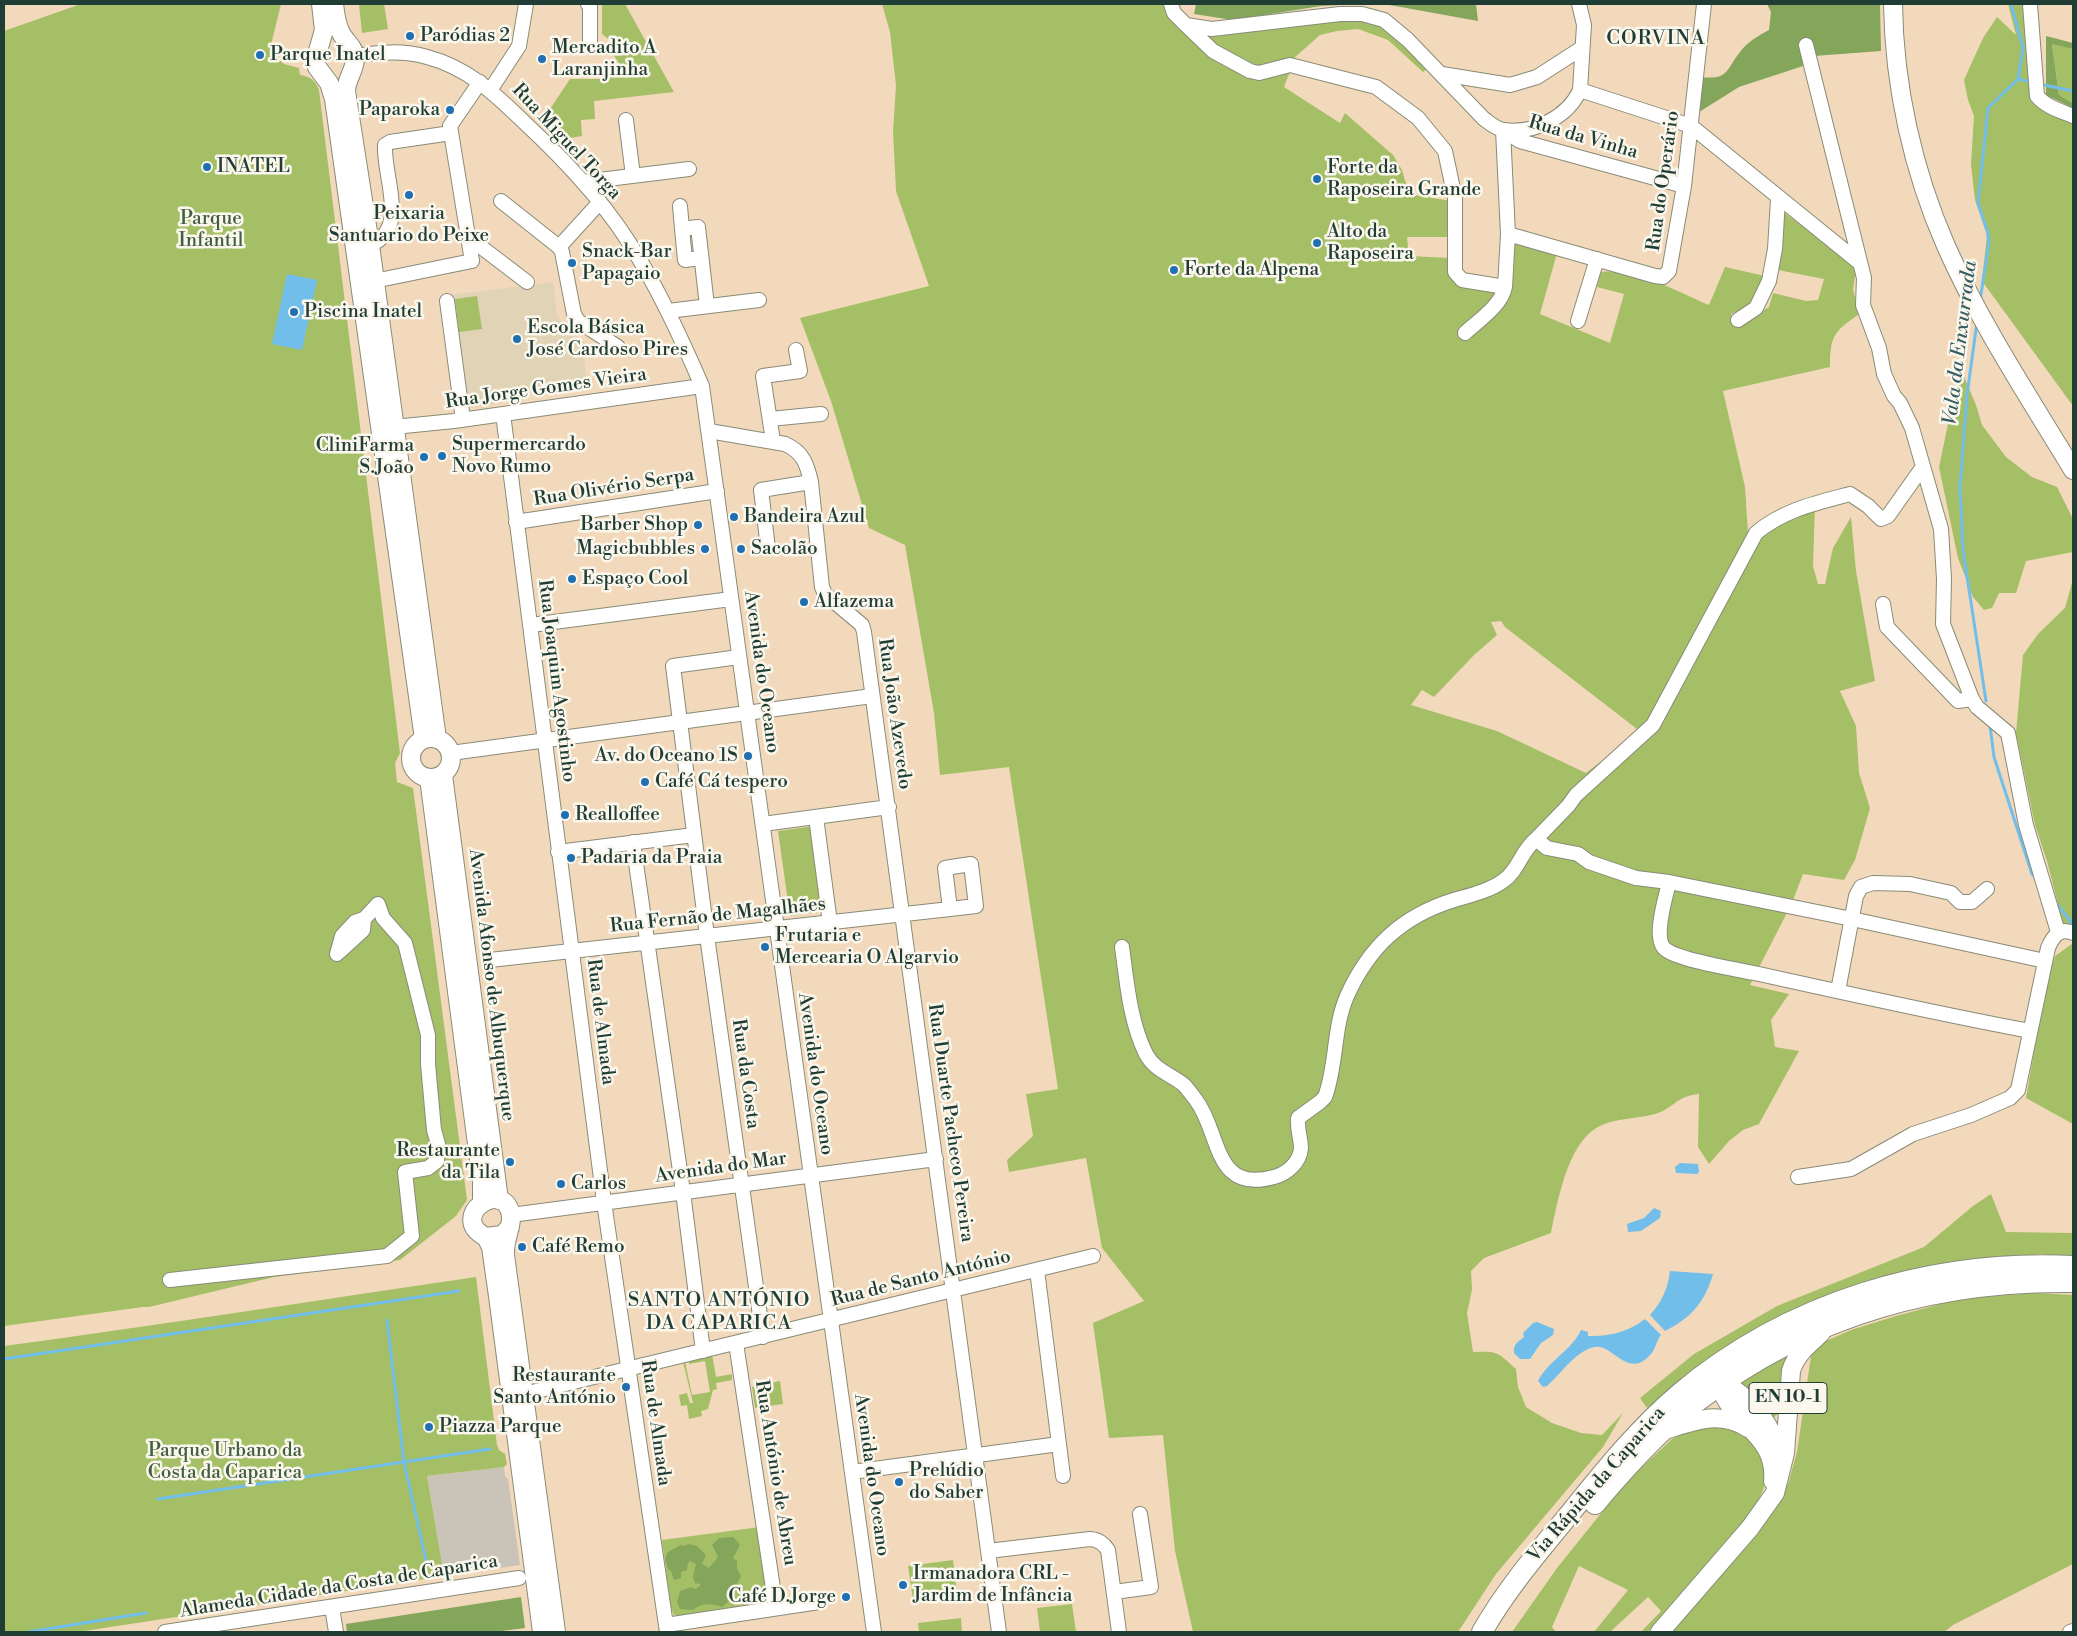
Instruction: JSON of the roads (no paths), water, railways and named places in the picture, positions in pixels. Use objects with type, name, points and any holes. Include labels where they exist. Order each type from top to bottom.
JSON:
[{"type":"highway","name":"Via Rápida da Caparica","points":[[1482,1632],[1515,1582],[1604,1472],[1644,1426],[1678,1395],[1742,1349],[1781,1327],[1827,1306],[1908,1280],[1972,1269],[2034,1264],[2073,1266]]},
{"type":"highway","name":"Via Rápida da Caparica","points":[[1498,1632],[1525,1591],[1627,1466],[1662,1431],[1723,1391],[1774,1351],[1828,1325],[1881,1306],[1935,1293],[1986,1284],[2035,1281],[2073,1282]]},
{"type":"main road","points":[[321,4],[324,30],[315,61],[320,72],[329,82],[334,99],[431,739]]},
{"type":"main road","points":[[334,4],[340,32],[352,56],[346,91],[370,245],[394,427],[431,739]]},
{"type":"main road","points":[[1893,4],[1904,111],[1918,168],[1946,245],[1997,343],[2073,470]]},
{"type":"main road","points":[[317,50],[325,41],[330,39],[343,40],[352,56],[348,74],[337,79],[320,72]]},
{"type":"main road","points":[[436,776],[417,772],[412,762],[414,748],[431,739],[444,742],[451,753]]},
{"type":"main road","name":"Avenida Afonso de Albuquerque","points":[[451,753],[448,770],[436,776],[482,1182],[490,1201],[474,1212],[473,1218],[476,1229],[486,1237],[490,1247],[542,1632]]},
{"type":"main road","points":[[490,1201],[504,1204],[510,1221],[505,1240],[505,1255],[556,1632]]},
{"type":"main road","points":[[486,1237],[502,1235],[510,1221]]},
{"type":"main road","name":"EN 10-1","points":[[1660,1632],[1770,1501],[1778,1484],[1785,1452],[1790,1376],[1795,1360],[1802,1350],[1828,1325]]},
{"type":"main road","name":"EN 10-1","points":[[1723,1391],[1725,1372],[1742,1349]]},
{"type":"main road","name":"EN 10-1","points":[[1678,1395],[1700,1382],[1711,1381],[1723,1391],[1736,1391],[1743,1397],[1764,1432],[1772,1459],[1773,1478],[1768,1499],[1759,1516]]},
{"type":"main road","name":"EN 10-1","points":[[1764,1432],[1781,1417],[1788,1402]]},
{"type":"main road","name":"EN 10-1","points":[[1662,1431],[1696,1419],[1718,1418],[1764,1432],[1776,1442],[1780,1470],[1778,1484]]},
{"type":"street","points":[[374,281],[472,261],[450,126],[519,46],[526,4]]},
{"type":"street","points":[[588,4],[590,44]]},
{"type":"street","points":[[1171,4],[1174,13],[1213,51],[1250,71],[1259,73],[1290,64],[1376,87],[1418,118],[1445,151],[1455,198],[1455,272],[1462,280],[1505,287]]},
{"type":"street","points":[[1465,333],[1504,294],[1508,234],[1503,130],[1535,128],[1556,118],[1571,104],[1580,90],[1584,25],[1579,4]]},
{"type":"street","name":"Rua do Operário","points":[[1508,234],[1655,276],[1663,277],[1669,271],[1684,186],[1704,4]]},
{"type":"street","points":[[2030,4],[2038,96],[2041,101],[2073,116]]},
{"type":"street","name":"Rua da Vinha","points":[[1186,25],[1212,29],[1340,14],[1362,14],[1384,20],[1408,40],[1484,118],[1493,126],[1520,141],[1684,186]]},
{"type":"street","points":[[1806,45],[1864,278],[1863,305],[1879,348],[1884,374],[1912,428],[1941,529],[1944,579],[1943,624],[1972,699],[1977,706],[2008,733],[2026,826],[2058,932]]},
{"type":"street","points":[[1442,74],[1510,85],[1537,77],[1582,48]]},
{"type":"street","name":"Rua Miguel Torga","points":[[352,56],[385,52],[422,56],[441,62],[485,86],[546,143],[600,202],[638,255],[668,311],[702,386],[710,431]]},
{"type":"street","points":[[1580,90],[1691,126],[1778,199],[1860,263]]},
{"type":"street","points":[[626,120],[633,176]]},
{"type":"street","points":[[370,245],[380,240],[391,220],[392,209],[385,145],[390,142],[451,134]]},
{"type":"street","points":[[583,182],[688,169]]},
{"type":"street","points":[[1738,320],[1756,308],[1769,282],[1775,249],[1778,199]]},
{"type":"street","points":[[501,201],[559,246],[562,252],[574,314],[578,321],[618,347]]},
{"type":"street","points":[[559,246],[600,202]]},
{"type":"street","points":[[680,206],[682,229],[698,227],[707,306]]},
{"type":"street","points":[[468,237],[527,282]]},
{"type":"street","points":[[1578,321],[1597,259]]},
{"type":"street","points":[[668,311],[759,300]]},
{"type":"street","points":[[446,301],[463,420]]},
{"type":"street","points":[[773,442],[763,376],[800,371],[796,350]]},
{"type":"street","name":"Rua Jorge Gomes Vieira","points":[[394,427],[463,420],[702,386]]},
{"type":"street","name":"Rua Joaquim Agostinho","points":[[502,414],[531,625],[572,952]]},
{"type":"street","points":[[770,419],[821,414]]},
{"type":"street","name":"Rua João Azevedo","points":[[710,431],[773,442],[795,448],[802,455],[808,467],[822,587],[825,594],[862,625],[904,914]]},
{"type":"street","name":"Avenida do Oceano","points":[[710,431],[731,599],[874,1632]]},
{"type":"street","points":[[1122,947],[1136,1032],[1147,1056],[1165,1074],[1184,1085],[1198,1103],[1208,1122],[1218,1153],[1225,1164],[1237,1176],[1248,1180],[1267,1179],[1287,1172],[1297,1160],[1301,1149],[1297,1131],[1298,1118],[1325,1096],[1346,998],[1357,976],[1373,953],[1410,918],[1454,900],[1475,894],[1502,882],[1514,873],[1521,858],[1536,839],[1576,795],[1653,725],[1756,533],[1783,514],[1850,494],[1868,506],[1882,519],[1888,516],[1922,468]]},
{"type":"street","points":[[768,548],[761,490],[810,482]]},
{"type":"street","name":"Rua Olivério Serpa","points":[[516,522],[717,491]]},
{"type":"street","points":[[531,625],[731,599]]},
{"type":"street","points":[[1884,604],[1887,627],[1958,701],[1972,699]]},
{"type":"street","name":"Rua da Costa","points":[[740,657],[673,666],[707,936],[763,1337]]},
{"type":"street","points":[[451,753],[872,696]]},
{"type":"street","points":[[763,824],[889,807]]},
{"type":"street","points":[[816,817],[830,922]]},
{"type":"street","points":[[558,852],[694,835]]},
{"type":"street","points":[[1536,839],[1547,848],[1578,854],[1589,862],[1636,878],[1669,882],[1852,918],[2045,961]]},
{"type":"street","points":[[632,842],[683,1192],[703,1351]]},
{"type":"street","points":[[1669,882],[1658,934],[1663,947],[1671,953],[1838,991],[2030,1031]]},
{"type":"street","points":[[1838,991],[1856,896],[1861,887],[1873,883],[1910,884],[1951,893],[1960,902],[1972,902],[1987,889]]},
{"type":"street","points":[[170,1280],[387,1256],[412,1236],[405,1172],[428,1168],[437,1161],[438,1144],[434,1130],[428,1064],[428,1034],[405,943],[383,918],[378,904],[364,919],[355,922],[342,936],[337,954]]},
{"type":"street","name":"Rua Fernão de Magalhães","points":[[490,960],[950,909]]},
{"type":"street","name":"Rua Duarte Pacheco Pereira","points":[[904,914],[1000,1632]]},
{"type":"street","points":[[1798,1177],[1851,1168],[1913,1134],[1971,1115],[2010,1098],[2018,1090],[2045,961],[2052,938],[2058,932],[2068,931],[2073,933]]},
{"type":"street","name":"Rua de Almada","points":[[572,952],[604,1202],[666,1629]]},
{"type":"street","name":"Avenida do Mar","points":[[510,1221],[604,1202],[936,1159]]},
{"type":"street","name":"Rua de Santo António","points":[[524,1394],[1093,1256]]},
{"type":"street","points":[[1037,1270],[1063,1476]]},
{"type":"street","name":"Rua António de Abreu","points":[[736,1343],[776,1608]]},
{"type":"street","points":[[852,1472],[1059,1444]]},
{"type":"street","points":[[1114,1592],[1151,1588],[1140,1514]]},
{"type":"street","points":[[988,1551],[1097,1540],[1108,1550],[1119,1632]]},
{"type":"street","name":"Alameda Cidade da Costa de Caparica","points":[[165,1632],[519,1578]]},
{"type":"street","points":[[666,1629],[776,1608],[819,1602]]},
{"type":"street","points":[[332,1607],[336,1632]]},
{"type":"water","name":"Piscina Inatel","points":[[287,274],[317,280],[302,350],[272,344]]},
{"type":"water","points":[[1680,1163],[1698,1164],[1699,1172],[1697,1174],[1676,1173],[1675,1167]]},
{"type":"water","points":[[1654,1208],[1661,1211],[1660,1218],[1641,1231],[1628,1232],[1627,1224],[1644,1218]]},
{"type":"water","points":[[1670,1271],[1713,1274],[1706,1293],[1696,1308],[1682,1321],[1665,1331],[1650,1315],[1664,1294]]},
{"type":"water","points":[[1645,1319],[1661,1335],[1652,1353],[1642,1362],[1635,1364],[1627,1362],[1608,1350],[1595,1347],[1575,1357],[1547,1386],[1543,1387],[1538,1381],[1548,1367],[1572,1344],[1581,1330],[1588,1332],[1588,1336],[1603,1336],[1625,1330]]},
{"type":"water","points":[[1537,1322],[1554,1329],[1553,1335],[1541,1343],[1530,1359],[1520,1359],[1514,1353],[1515,1345],[1524,1337],[1523,1333],[1533,1323]]},
{"type":"waterway","name":"Vala da Enxurrada","points":[[1980,301],[1989,241],[1978,203],[1988,108],[2018,79],[2023,48],[2011,4]]},
{"type":"waterway","points":[[2018,79],[2027,81]]},
{"type":"waterway","points":[[2044,85],[2073,91]]},
{"type":"waterway","name":"Vala da Enxurrada","points":[[1977,322],[1967,395],[1960,487],[1963,550],[1986,701]]},
{"type":"waterway","name":"Vala da Enxurrada","points":[[1990,726],[1994,757],[2032,874],[2037,879]]},
{"type":"waterway","name":"Vala da Enxurrada","points":[[2055,902],[2073,924]]},
{"type":"waterway","points":[[4,1359],[459,1291]]},
{"type":"waterway","points":[[387,1320],[404,1462],[427,1565]]},
{"type":"waterway","points":[[158,1499],[490,1449]]},
{"type":"waterway","points":[[28,1632],[146,1613]]},
{"type":"place","name":"Paródias 2","points":[[410,36]]},
{"type":"place","name":"Parque Inatel","points":[[260,55]]},
{"type":"place","name":"Mercadito A Laranjinha","points":[[542,59]]},
{"type":"place","name":"Paparoka","points":[[450,110]]},
{"type":"place","name":"INATEL","points":[[207,167]]},
{"type":"place","name":"Forte da Raposeira Grande","points":[[1317,179]]},
{"type":"place","name":"Peixaria Santuario do Peixe","points":[[409,195]]},
{"type":"place","name":"Alto da Raposeira","points":[[1317,243]]},
{"type":"place","name":"Snack-Bar Papagaio","points":[[572,263]]},
{"type":"place","name":"Forte da Alpena","points":[[1174,270]]},
{"type":"place","name":"Piscina Inatel","points":[[294,312]]},
{"type":"place","name":"Escola Básica José Cardoso Pires","points":[[517,339]]},
{"type":"place","name":"Supermercardo Novo Rumo","points":[[442,456]]},
{"type":"place","name":"CliniFarma S.João","points":[[424,457]]},
{"type":"place","name":"Bandeira Azul","points":[[734,517]]},
{"type":"place","name":"Barber Shop","points":[[698,525]]},
{"type":"place","name":"Magicbubbles","points":[[705,549]]},
{"type":"place","name":"Sacolão","points":[[741,549]]},
{"type":"place","name":"Espaço Cool","points":[[572,579]]},
{"type":"place","name":"Alfazema","points":[[804,602]]},
{"type":"place","name":"Av. do Oceano 1S","points":[[748,756]]},
{"type":"place","name":"Café Cá tespero","points":[[645,782]]},
{"type":"place","name":"Realloffee","points":[[565,815]]},
{"type":"place","name":"Padaria da Praia","points":[[571,858]]},
{"type":"place","name":"Frutaria e Mercearia O Algarvio","points":[[765,947]]},
{"type":"place","name":"Restaurante da Tila","points":[[510,1162]]},
{"type":"place","name":"Carlos","points":[[561,1184]]},
{"type":"place","name":"Café Remo","points":[[522,1247]]},
{"type":"place","name":"Restaurante Santo António","points":[[626,1387]]},
{"type":"place","name":"Piazza Parque","points":[[429,1427]]},
{"type":"place","name":"Prelúdio do Saber","points":[[899,1482]]},
{"type":"place","name":"Irmanadora CRL - Jardim de Infância","points":[[903,1585]]},
{"type":"place","name":"Café D.Jorge","points":[[846,1597]]},
{"type":"district","name":"CORVINA","points":[[1656,39]]},
{"type":"district","name":"SANTO ANTÓNIO DA CAPARICA","points":[[719,1312]]},
{"type":"park label","name":"Parque Infantil","points":[[211,230]]},
{"type":"park label","name":"Parque Urbano da Costa da Caparica","points":[[225,1462]]}]
